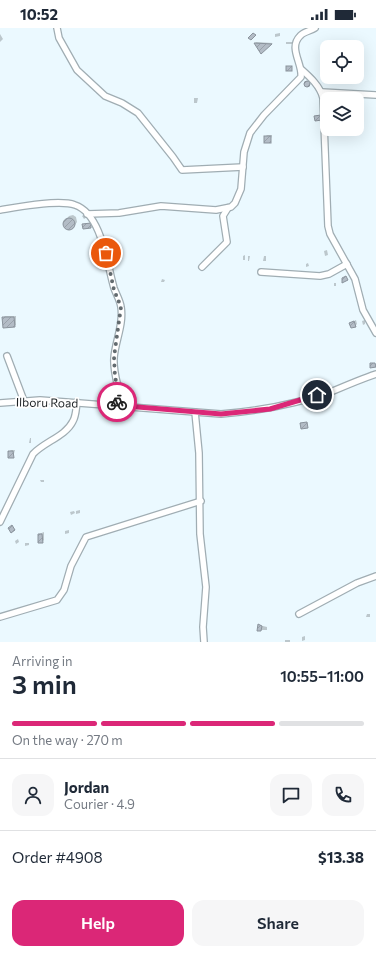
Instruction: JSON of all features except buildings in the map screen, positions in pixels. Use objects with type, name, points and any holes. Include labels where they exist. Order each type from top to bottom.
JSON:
[{"type":"street","points":[[57,28],[59,38],[74,66],[105,96],[122,103],[138,113],[182,170],[243,167]]},
{"type":"street","points":[[202,267],[228,242],[223,216],[228,208],[235,203],[241,189],[244,152],[250,133],[264,115],[301,77],[301,70],[296,52],[296,43],[300,36],[314,28]]},
{"type":"street","points":[[301,70],[322,92]]},
{"type":"street","points":[[364,94],[376,95]]},
{"type":"street","points":[[325,136],[328,226],[333,240],[356,279],[363,310],[376,333]]},
{"type":"street","points":[[0,210],[48,204],[70,204],[79,207],[87,214],[103,244],[114,290],[121,307],[114,362],[115,377],[120,397],[114,405]]},
{"type":"street","points":[[87,214],[119,213],[160,206],[216,210],[228,208]]},
{"type":"street","points":[[261,272],[320,276],[329,274],[347,264]]},
{"type":"street","points":[[7,356],[24,400]]},
{"type":"street","name":"Ilboru Road","points":[[0,403],[24,400],[77,402],[221,414],[270,409],[332,391],[376,374]]},
{"type":"street","points":[[0,522],[33,454],[42,445],[70,427],[73,422],[77,402]]},
{"type":"street","points":[[195,412],[200,453],[200,534],[206,587],[203,626],[204,642]]},
{"type":"street","points":[[0,617],[57,600],[61,596],[70,566],[86,537],[201,501]]},
{"type":"street","points":[[299,614],[358,583],[376,576]]},
{"type":"way so far","points":[[106,253],[111,279],[114,290],[119,298],[122,313],[114,357],[115,377],[120,394],[117,402]]},
{"type":"route","points":[[117,402],[114,405],[221,414],[270,409],[317,395]]}]
